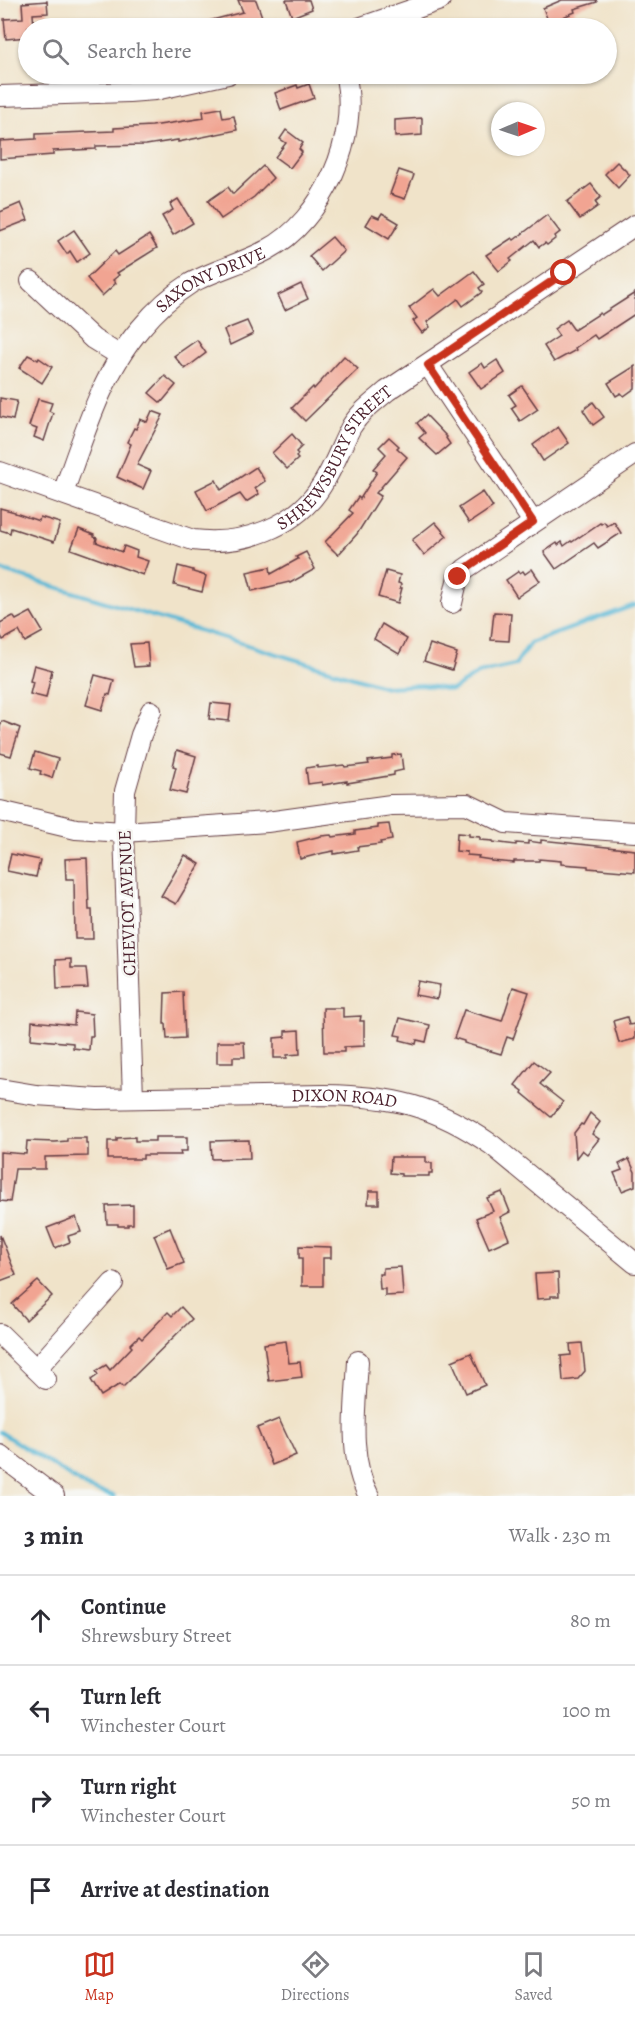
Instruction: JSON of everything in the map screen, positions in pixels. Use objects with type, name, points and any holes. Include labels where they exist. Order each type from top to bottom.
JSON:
[{"type":"street","points":[[388,18],[440,0]]},
{"type":"street","points":[[0,96],[146,91],[187,84]]},
{"type":"street","name":"SAXONY DRIVE","points":[[63,493],[107,378],[119,355],[141,328],[177,294],[208,275],[268,250],[298,226],[314,208],[335,171],[342,152],[348,115],[346,84]]},
{"type":"street","name":"SHREWSBURY STREET","points":[[0,472],[193,540],[224,542],[257,535],[280,524],[310,502],[321,488],[360,414],[387,391],[635,225]]},
{"type":"street","points":[[31,281],[93,339],[119,355]]},
{"type":"street","points":[[428,365],[533,522]]},
{"type":"street","points":[[452,603],[458,577],[465,569],[635,454]]},
{"type":"street","name":"CHEVIOT AVENUE","points":[[133,1098],[124,832],[125,791],[141,735],[151,711]]},
{"type":"street","points":[[0,811],[76,829],[124,832],[267,822],[391,805],[467,804],[506,823],[635,832]]},
{"type":"street","name":"DIXON ROAD","points":[[0,1089],[68,1099],[361,1096],[387,1099],[425,1109],[475,1133],[631,1252]]},
{"type":"street","points":[[0,1334],[41,1374],[113,1283]]},
{"type":"street","points":[[358,1361],[356,1452],[358,1469],[369,1496]]},
{"type":"street","points":[[0,1455],[54,1496]]},
{"type":"building","points":[[238,0],[256,0],[262,18],[220,18],[243,12]]},
{"type":"building","points":[[286,0],[309,0],[312,9],[292,17]]},
{"type":"building","points":[[562,0],[596,0],[597,2],[574,9],[575,12],[561,18],[547,18],[543,8]]},
{"type":"building","points":[[47,1],[48,13],[33,14],[33,18],[23,18],[22,3]]},
{"type":"building","points":[[18,18],[18,38],[6,39],[4,19]]},
{"type":"building","points":[[309,84],[314,98],[281,110],[275,93],[297,85],[298,88]]},
{"type":"building","points":[[221,108],[223,118],[234,116],[237,130],[178,142],[178,140],[146,145],[96,146],[96,149],[53,151],[53,155],[0,159],[0,141],[36,139],[36,134],[114,131],[114,128],[152,126],[204,118],[203,111]]},
{"type":"building","points":[[422,118],[422,135],[395,137],[395,120]]},
{"type":"building","points":[[286,130],[303,143],[299,149],[302,152],[290,168],[275,157],[286,143],[280,139]]},
{"type":"building","points":[[617,162],[630,175],[618,188],[605,174]]},
{"type":"building","points":[[263,166],[273,178],[254,197],[221,219],[208,201],[228,187],[233,194]]},
{"type":"building","points":[[399,170],[414,175],[405,199],[390,194]]},
{"type":"building","points":[[591,184],[601,197],[595,202],[598,206],[580,219],[567,202]]},
{"type":"building","points":[[178,199],[193,223],[173,235],[162,216],[173,210],[170,204]]},
{"type":"building","points":[[21,203],[28,220],[0,231],[0,212]]},
{"type":"building","points":[[382,213],[399,223],[389,239],[366,225],[372,215],[379,218]]},
{"type":"building","points":[[547,215],[560,232],[555,236],[556,238],[547,245],[545,243],[539,247],[534,240],[499,271],[486,255],[512,238],[514,240]]},
{"type":"building","points":[[74,230],[90,253],[77,262],[70,251],[67,254],[58,241]]},
{"type":"building","points":[[149,235],[157,248],[117,273],[119,275],[113,280],[116,283],[102,296],[87,278],[115,251],[118,255]]},
{"type":"building","points":[[332,237],[344,251],[322,271],[309,256]]},
{"type":"building","points":[[474,271],[484,284],[479,288],[482,292],[463,306],[458,299],[427,322],[430,327],[422,333],[413,321],[417,318],[409,308],[434,289],[440,296]]},
{"type":"building","points":[[301,284],[308,299],[285,310],[278,295]]},
{"type":"building","points":[[635,293],[635,314],[597,339],[594,335],[575,348],[576,350],[554,362],[544,346],[559,336],[554,329],[567,320],[574,330]]},
{"type":"building","points":[[247,321],[253,334],[230,345],[224,330]]},
{"type":"building","points":[[197,340],[206,353],[185,369],[174,356]]},
{"type":"building","points":[[28,355],[38,360],[39,358],[52,367],[42,383],[19,368]]},
{"type":"building","points":[[344,356],[358,369],[305,421],[292,408],[313,387],[314,389]]},
{"type":"building","points":[[497,360],[505,373],[481,389],[469,372],[482,363],[485,368]]},
{"type":"building","points":[[635,366],[635,388],[624,396],[621,393],[616,396],[608,383]]},
{"type":"building","points":[[165,376],[176,385],[161,403],[149,393]]},
{"type":"building","points":[[522,386],[538,409],[520,421],[511,408],[516,405],[509,395]]},
{"type":"building","points":[[0,398],[17,401],[13,420],[0,417]]},
{"type":"building","points":[[38,399],[52,403],[49,411],[53,413],[44,441],[34,437],[37,429],[29,426]]},
{"type":"building","points":[[593,402],[604,417],[593,425],[583,410]]},
{"type":"building","points":[[152,411],[163,415],[137,465],[151,471],[143,489],[117,477],[131,444],[127,442],[134,428],[136,429],[140,419],[147,422]]},
{"type":"building","points":[[426,415],[447,437],[450,444],[437,455],[419,438],[425,433],[417,423]]},
{"type":"building","points":[[558,427],[569,443],[543,461],[533,445]]},
{"type":"building","points":[[292,434],[302,446],[296,452],[298,459],[287,469],[272,453]]},
{"type":"building","points":[[389,437],[407,457],[376,493],[381,496],[357,534],[338,555],[325,542],[353,513],[349,510],[358,497],[360,499],[377,472],[373,469],[386,454],[379,447]]},
{"type":"building","points":[[256,467],[265,481],[255,488],[259,494],[246,502],[240,494],[207,511],[196,490],[216,480],[221,490]]},
{"type":"building","points":[[483,492],[493,507],[469,523],[459,508]]},
{"type":"building","points":[[0,508],[39,521],[40,517],[60,523],[54,542],[11,528],[10,533],[0,530]]},
{"type":"building","points":[[435,522],[447,536],[424,555],[412,540]]},
{"type":"building","points":[[604,522],[607,526],[614,522],[621,533],[598,548],[594,543],[556,569],[544,552],[557,543],[558,545],[562,542],[564,546],[572,542]]},
{"type":"building","points":[[79,529],[94,535],[97,538],[96,542],[122,552],[124,546],[137,551],[136,557],[148,561],[143,575],[71,549]]},
{"type":"building","points":[[306,552],[315,569],[290,583],[252,591],[247,572],[270,567],[271,574]]},
{"type":"building","points":[[178,566],[206,576],[202,592],[174,585]]},
{"type":"building","points":[[532,569],[540,581],[517,597],[506,580],[519,571],[525,574]]},
{"type":"building","points":[[386,571],[400,575],[398,583],[402,588],[398,603],[378,597]]},
{"type":"building","points":[[31,612],[43,632],[25,642],[19,631],[3,640],[0,634],[0,623],[13,616],[16,620]]},
{"type":"building","points":[[494,612],[511,613],[509,641],[491,640]]},
{"type":"building","points":[[382,624],[407,639],[399,654],[374,639]]},
{"type":"building","points":[[147,643],[149,666],[134,667],[130,644]]},
{"type":"building","points":[[430,644],[457,653],[452,670],[424,661]]},
{"type":"building","points":[[34,665],[52,670],[46,698],[30,694]]},
{"type":"building","points":[[95,675],[114,680],[110,695],[107,694],[102,710],[86,705]]},
{"type":"building","points":[[211,703],[231,705],[229,721],[209,719]]},
{"type":"building","points":[[2,721],[20,728],[11,756],[0,753]]},
{"type":"building","points":[[177,750],[196,756],[186,794],[170,790],[176,767],[173,766]]},
{"type":"building","points":[[35,752],[58,759],[52,778],[40,774],[41,771],[30,768]]},
{"type":"building","points":[[401,754],[403,770],[394,772],[394,775],[347,783],[347,781],[322,785],[322,782],[308,784],[306,768],[369,764],[368,761],[392,758],[392,755]]},
{"type":"building","points":[[389,824],[392,840],[357,847],[358,850],[334,854],[334,851],[300,859],[297,842],[321,836],[355,834],[355,831]]},
{"type":"building","points":[[457,833],[480,837],[480,840],[516,845],[516,843],[528,844],[528,841],[541,843],[541,840],[635,850],[635,872],[588,868],[588,866],[561,864],[561,861],[539,859],[539,861],[514,861],[514,863],[491,861],[478,858],[479,856],[467,855],[467,852],[456,851]]},
{"type":"building","points":[[11,854],[40,860],[36,877],[7,871]]},
{"type":"building","points":[[185,855],[200,864],[176,904],[161,896]]},
{"type":"building","points":[[87,858],[89,910],[92,910],[93,939],[75,939],[74,879],[66,879],[65,859]]},
{"type":"building","points":[[71,959],[71,968],[86,968],[88,988],[57,989],[56,960]]},
{"type":"building","points":[[418,981],[440,985],[437,999],[415,995]]},
{"type":"building","points":[[513,987],[529,992],[513,1039],[507,1037],[501,1054],[454,1038],[464,1010],[502,1021]]},
{"type":"building","points":[[183,992],[185,1038],[167,1039],[166,1024],[164,1024],[165,993]]},
{"type":"building","points":[[323,1008],[343,1008],[343,1017],[361,1016],[360,1021],[364,1021],[364,1046],[344,1047],[344,1052],[324,1052]]},
{"type":"building","points":[[75,1012],[92,1014],[93,1036],[90,1036],[89,1050],[73,1048],[73,1043],[31,1039],[32,1021],[74,1025]]},
{"type":"building","points":[[627,1017],[629,1025],[635,1024],[635,1039],[619,1043],[613,1021]]},
{"type":"building","points":[[400,1018],[430,1025],[426,1042],[417,1040],[416,1044],[400,1040],[401,1036],[395,1035]]},
{"type":"building","points":[[299,1030],[300,1054],[287,1055],[287,1058],[274,1058],[274,1038],[285,1037],[285,1031]]},
{"type":"building","points":[[217,1042],[244,1042],[245,1057],[233,1057],[233,1063],[217,1063]]},
{"type":"building","points":[[534,1061],[550,1073],[540,1084],[563,1102],[551,1117],[515,1085]]},
{"type":"building","points":[[590,1113],[600,1122],[592,1134],[599,1139],[587,1154],[582,1150],[576,1158],[574,1133],[581,1124],[583,1125]]},
{"type":"building","points":[[135,1137],[135,1141],[155,1141],[155,1137],[187,1137],[187,1151],[180,1151],[181,1155],[143,1155],[143,1159],[108,1159],[108,1141]]},
{"type":"building","points":[[67,1138],[86,1138],[88,1156],[45,1157],[45,1169],[15,1169],[10,1202],[0,1201],[0,1152],[26,1154],[27,1141],[55,1142],[67,1141]]},
{"type":"building","points":[[249,1140],[250,1158],[212,1159],[211,1141]]},
{"type":"building","points":[[391,1157],[426,1157],[426,1163],[432,1163],[432,1173],[429,1173],[429,1176],[401,1176],[401,1174],[390,1173]]},
{"type":"building","points":[[629,1159],[635,1172],[635,1186],[622,1191],[614,1173],[622,1170],[619,1164]]},
{"type":"building","points":[[369,1191],[379,1191],[379,1204],[368,1204]]},
{"type":"building","points":[[502,1192],[510,1212],[500,1217],[509,1239],[489,1248],[476,1218],[493,1211],[487,1198]]},
{"type":"building","points":[[133,1205],[133,1224],[118,1226],[118,1224],[107,1224],[106,1206]]},
{"type":"building","points":[[76,1217],[81,1232],[68,1236],[70,1242],[55,1248],[47,1228]]},
{"type":"building","points":[[170,1228],[184,1263],[168,1269],[154,1235]]},
{"type":"building","points":[[0,1235],[16,1275],[0,1281]]},
{"type":"building","points":[[299,1246],[331,1247],[331,1258],[323,1258],[323,1286],[302,1286],[302,1258],[299,1258]]},
{"type":"building","points":[[401,1267],[403,1295],[385,1296],[385,1289],[380,1289],[379,1274],[383,1274],[383,1268]]},
{"type":"building","points":[[558,1273],[559,1296],[537,1299],[535,1274]]},
{"type":"building","points":[[38,1281],[52,1296],[26,1320],[12,1304]]},
{"type":"building","points":[[181,1307],[192,1319],[123,1387],[120,1384],[101,1396],[91,1380],[98,1375],[96,1371],[106,1365],[110,1370],[132,1347],[130,1345],[139,1336],[142,1339],[168,1312],[172,1316]]},
{"type":"building","points":[[286,1341],[289,1363],[300,1362],[302,1377],[269,1381],[264,1344]]},
{"type":"building","points":[[582,1343],[585,1371],[578,1379],[563,1381],[561,1356],[571,1355],[570,1344]]},
{"type":"building","points":[[471,1353],[485,1385],[466,1393],[452,1361]]},
{"type":"building","points":[[279,1419],[296,1455],[272,1465],[257,1428]]},
{"type":"waterway","points":[[0,570],[386,687],[422,685],[452,690],[479,673],[515,665],[530,643],[635,605]]},
{"type":"waterway","points":[[0,1432],[90,1489],[114,1496]]},
{"type":"route","points":[[458,577],[465,569],[533,522],[428,365],[564,273]]}]
